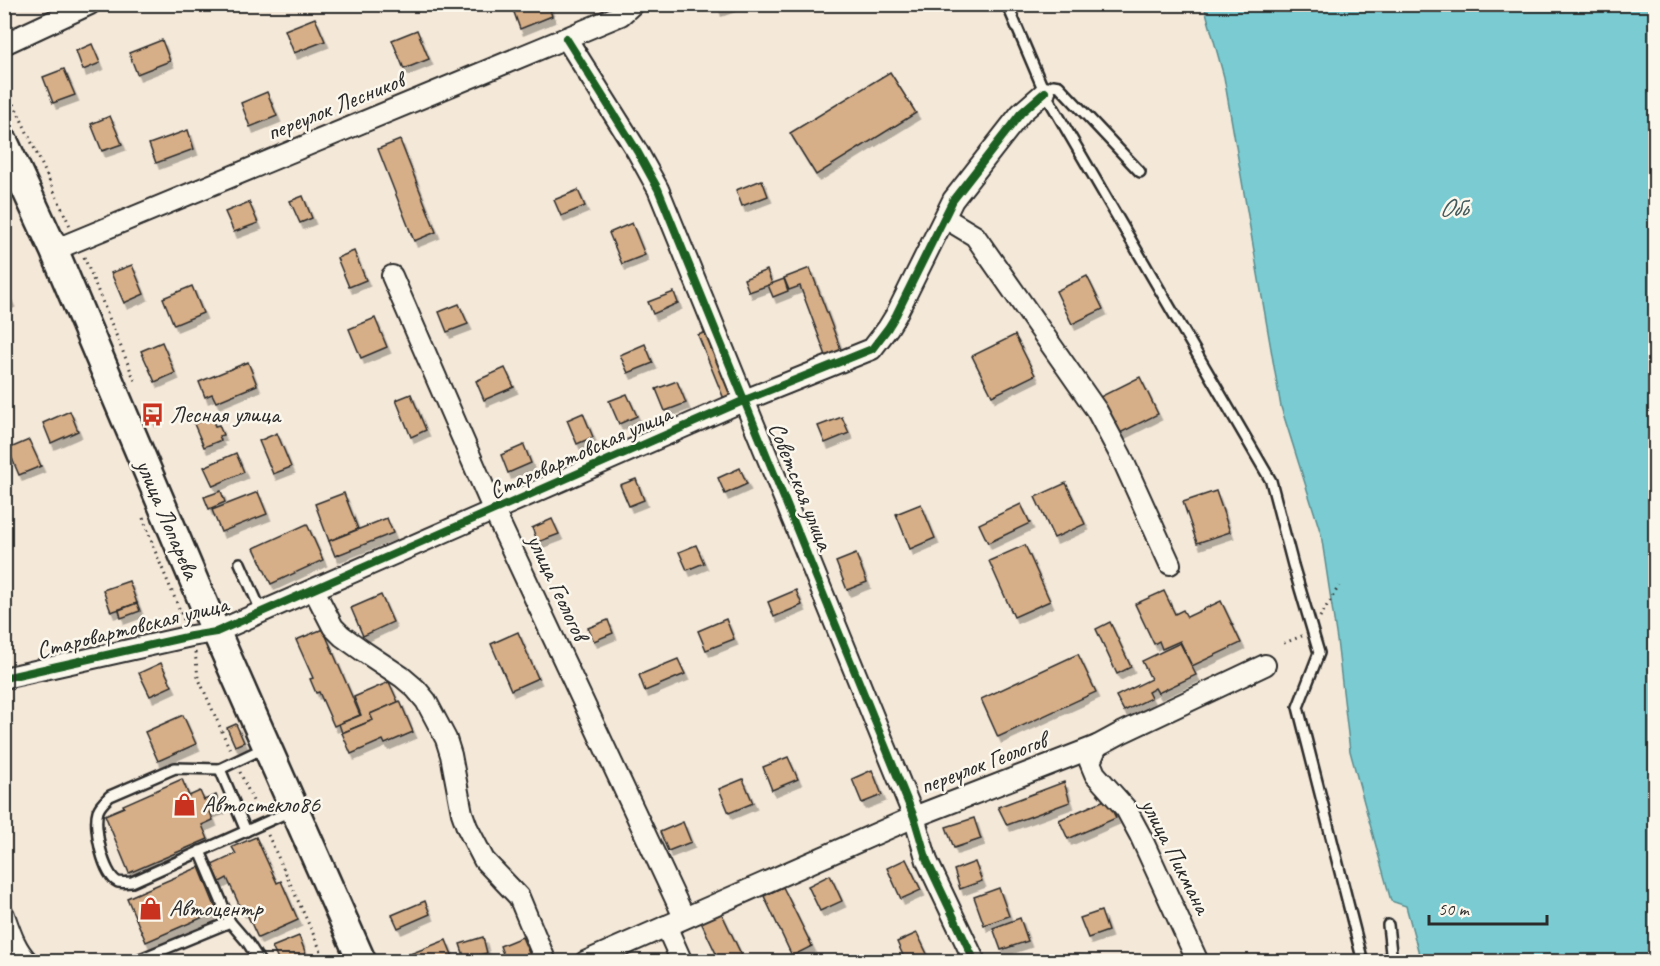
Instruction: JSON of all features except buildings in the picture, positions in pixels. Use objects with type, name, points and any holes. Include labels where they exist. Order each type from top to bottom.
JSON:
[{"type":"main road","name":"улица Лопарева","points":[[4,142],[54,250],[204,634],[267,747],[362,962]]},
{"type":"street","points":[[4,44],[90,4]]},
{"type":"street","name":"переулок Лесников","points":[[54,250],[621,15],[633,4]]},
{"type":"street","name":"Советская улица","points":[[566,38],[637,151],[658,189],[914,817],[927,861],[975,962]]},
{"type":"street","name":"Старовартовская улица","points":[[4,678],[204,634],[261,613],[745,400],[872,349],[896,315],[953,200],[1021,113],[1046,92]]},
{"type":"street","points":[[945,218],[975,236],[1097,411],[1121,456],[1170,564]]},
{"type":"street","name":"улица Геологов","points":[[392,276],[494,511],[684,917]]},
{"type":"street","points":[[314,590],[333,627],[338,632],[402,677],[426,701],[446,739],[467,827],[484,860],[519,897],[546,962]]},
{"type":"street","name":"переулок Геологов","points":[[585,962],[914,817],[1097,746],[1265,665]]},
{"type":"street","name":"улица Пикмана","points":[[1097,746],[1090,762],[1095,774],[1126,809],[1145,845],[1198,962]]},
{"type":"street","points":[[4,915],[13,940],[28,962]]},
{"type":"street","points":[[666,926],[682,962]]},
{"type":"lane","points":[[1007,4],[1046,92],[1271,481],[1319,653],[1298,707],[1363,962]]},
{"type":"lane","points":[[1046,92],[1053,85],[1059,86],[1140,172]]},
{"type":"lane","points":[[240,563],[261,613]]},
{"type":"lane","points":[[267,747],[220,769],[175,768],[110,796],[98,812],[96,832],[98,843],[112,877],[124,883],[132,882],[294,809]]},
{"type":"lane","points":[[220,769],[246,831]]},
{"type":"lane","points":[[200,851],[230,922],[260,962]]},
{"type":"lane","points":[[133,962],[230,922]]},
{"type":"lane","points":[[1388,925],[1392,962]]},
{"type":"path","points":[[142,515],[157,556],[204,634],[194,645],[198,677],[326,962]]},
{"type":"path","points":[[1284,643],[1312,631],[1339,586]]},
{"type":"water","name":"Обь","points":[[1204,5],[1655,5],[1655,961],[1421,961],[1406,906],[1391,901],[1350,751],[1337,640],[1321,534],[1281,407],[1224,77]]},
{"type":"cycle path","points":[[566,38],[637,151],[658,189],[914,817],[927,861],[975,962]]},
{"type":"cycle path","points":[[4,678],[216,632],[745,400],[872,349],[896,315],[953,200],[1021,113],[1045,92]]},
{"type":"place","name":"Лесная улица","points":[[152,414]]},
{"type":"place","name":"Автостекло86","points":[[184,804]]},
{"type":"place","name":"Автоцентр","points":[[151,908]]}]
